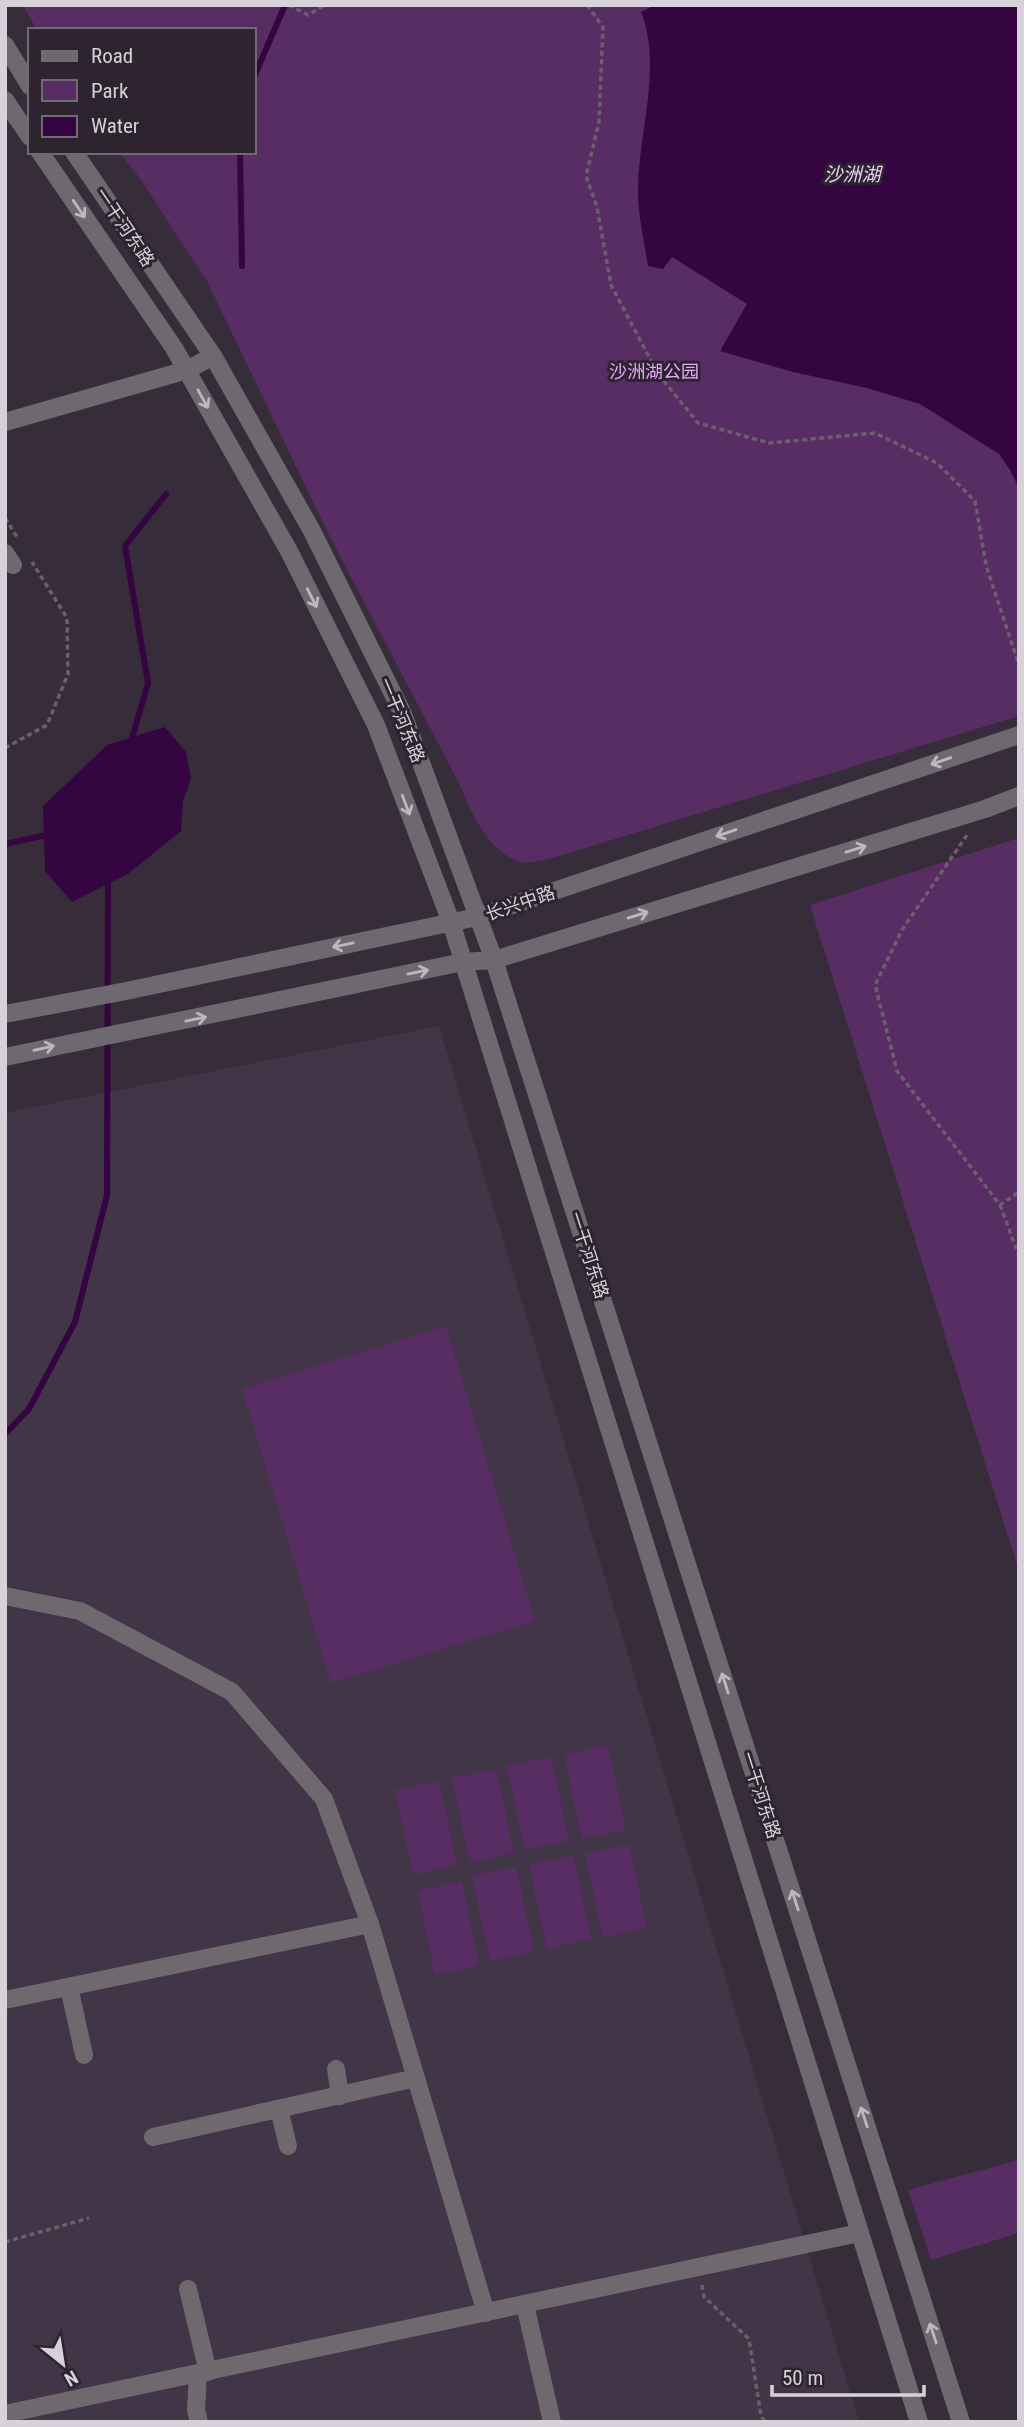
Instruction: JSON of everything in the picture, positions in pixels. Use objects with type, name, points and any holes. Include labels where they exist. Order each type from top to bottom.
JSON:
[{"type":"street","points":[[5,45],[28,83]]},
{"type":"street","points":[[5,100],[28,134]]},
{"type":"street","name":"一干河东路","points":[[41,154],[187,370],[289,551],[376,725],[451,922],[919,2422]]},
{"type":"street","name":"一干河东路","points":[[75,154],[214,356],[312,531],[403,714],[494,960],[961,2422]]},
{"type":"street","points":[[5,422],[187,370],[214,356]]},
{"type":"street","name":"长兴中路","points":[[5,1014],[477,917],[1012,737]]},
{"type":"street","points":[[5,1057],[463,962],[494,960],[985,809],[1019,796]]},
{"type":"street","points":[[5,1596],[80,1611],[232,1692],[324,1799],[370,1924],[486,2313]]},
{"type":"street","points":[[5,2000],[370,1924]]},
{"type":"street","points":[[69,1987],[84,2055]]},
{"type":"street","points":[[336,2068],[340,2095]]},
{"type":"street","points":[[153,2137],[416,2078]]},
{"type":"street","points":[[279,2109],[288,2146]]},
{"type":"street","points":[[5,2414],[859,2233]]},
{"type":"street","points":[[188,2289],[203,2373],[196,2410],[199,2422]]},
{"type":"street","points":[[525,2305],[552,2422]]},
{"type":"path","points":[[291,6],[308,15],[325,5]]},
{"type":"path","points":[[587,5],[603,26],[599,122],[586,176],[597,207],[611,285],[658,374],[698,423],[769,443],[875,433],[937,463],[975,501],[986,565],[1019,665]]},
{"type":"path","points":[[5,518],[19,540]]},
{"type":"path","points":[[5,748],[47,725],[68,674],[67,618],[26,551]]},
{"type":"path","points":[[985,809],[902,930],[875,985],[897,1071],[1000,1205],[1019,1256]]},
{"type":"path","points":[[1000,1205],[1019,1192]]},
{"type":"path","points":[[5,2242],[89,2218]]},
{"type":"path","points":[[700,2268],[705,2297],[749,2339],[761,2416],[765,2422]]},
{"type":"shaded area","points":[[439,1026],[859,2422],[5,2422],[5,1113]]},
{"type":"green space","name":"沙洲湖公园","points":[[23,5],[1019,5],[1019,716],[549,859],[522,862],[499,850],[475,818],[330,537],[207,281],[139,177],[121,154],[256,154],[256,28],[36,28]]},
{"type":"green space","points":[[1019,838],[1019,1571],[810,905]]},
{"type":"green space","points":[[446,1326],[535,1621],[331,1683],[242,1389]]},
{"type":"green space","points":[[608,1745],[626,1830],[582,1839],[564,1755]]},
{"type":"green space","points":[[551,1757],[569,1841],[525,1850],[507,1766]]},
{"type":"green space","points":[[496,1769],[514,1853],[470,1862],[452,1778]]},
{"type":"green space","points":[[439,1781],[457,1865],[413,1875],[395,1790]]},
{"type":"green space","points":[[629,1844],[647,1928],[603,1937],[585,1853]]},
{"type":"green space","points":[[573,1855],[591,1939],[547,1949],[529,1865]]},
{"type":"green space","points":[[516,1867],[534,1951],[490,1961],[472,1876]]},
{"type":"green space","points":[[462,1881],[479,1965],[435,1975],[418,1891]]},
{"type":"green space","points":[[1019,2160],[1019,2233],[931,2260],[908,2190]]},
{"type":"water","name":"沙洲湖","points":[[651,5],[1019,5],[1019,488],[999,454],[920,404],[720,351],[747,304],[672,257],[663,269],[648,266],[638,190],[650,77],[647,33],[641,12]]},
{"type":"water","points":[[165,727],[186,752],[191,779],[183,801],[181,831],[128,874],[72,902],[45,871],[43,806],[107,745]]},
{"type":"waterway","points":[[256,72],[285,5]]},
{"type":"waterway","points":[[240,154],[242,266]]},
{"type":"waterway","points":[[131,742],[148,683],[125,546],[166,494]]},
{"type":"waterway","points":[[5,844],[51,834]]},
{"type":"waterway","points":[[5,1434],[29,1409],[75,1322],[107,1195],[108,876]]}]
